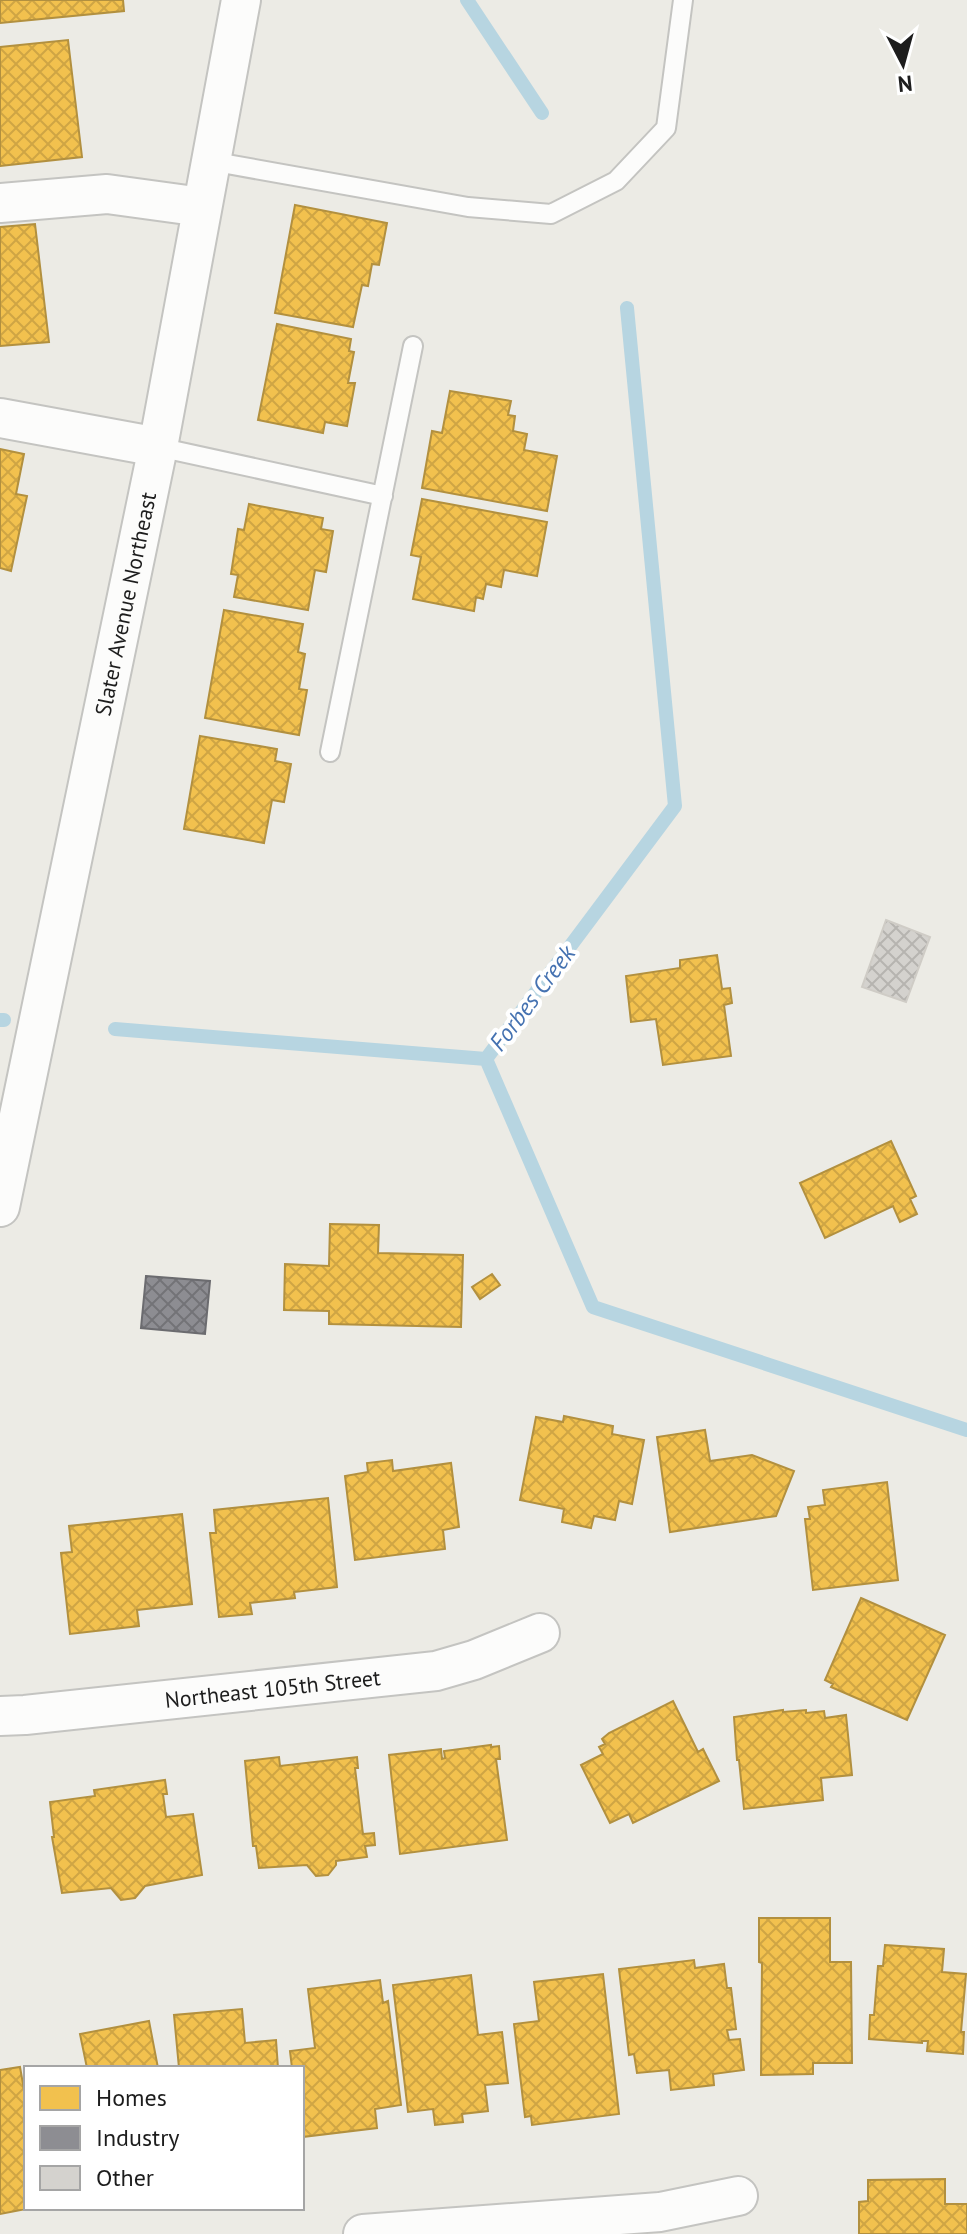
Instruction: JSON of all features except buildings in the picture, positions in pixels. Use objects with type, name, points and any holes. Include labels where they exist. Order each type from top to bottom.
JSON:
[{"type":"street","name":"Slater Avenue Northeast","points":[[0,1207],[158,447],[241,0]]},
{"type":"street","points":[[0,203],[107,194],[202,207]]},
{"type":"street","points":[[0,418],[158,447]]},
{"type":"street","name":"Northeast 105th Street","points":[[0,1716],[436,1671],[474,1660],[540,1633]]},
{"type":"street","points":[[363,2234],[660,2212],[738,2196]]},
{"type":"lane","points":[[210,161],[468,207],[551,214],[616,181],[666,128],[683,0]]},
{"type":"lane","points":[[330,752],[413,346]]},
{"type":"lane","points":[[158,447],[383,496]]},
{"type":"waterway","name":"Forbes Creek","points":[[467,0],[542,113]]},
{"type":"waterway","name":"Forbes Creek","points":[[627,308],[675,806],[486,1059],[593,1307],[967,1430]]},
{"type":"waterway","points":[[115,1029],[486,1059]]}]
